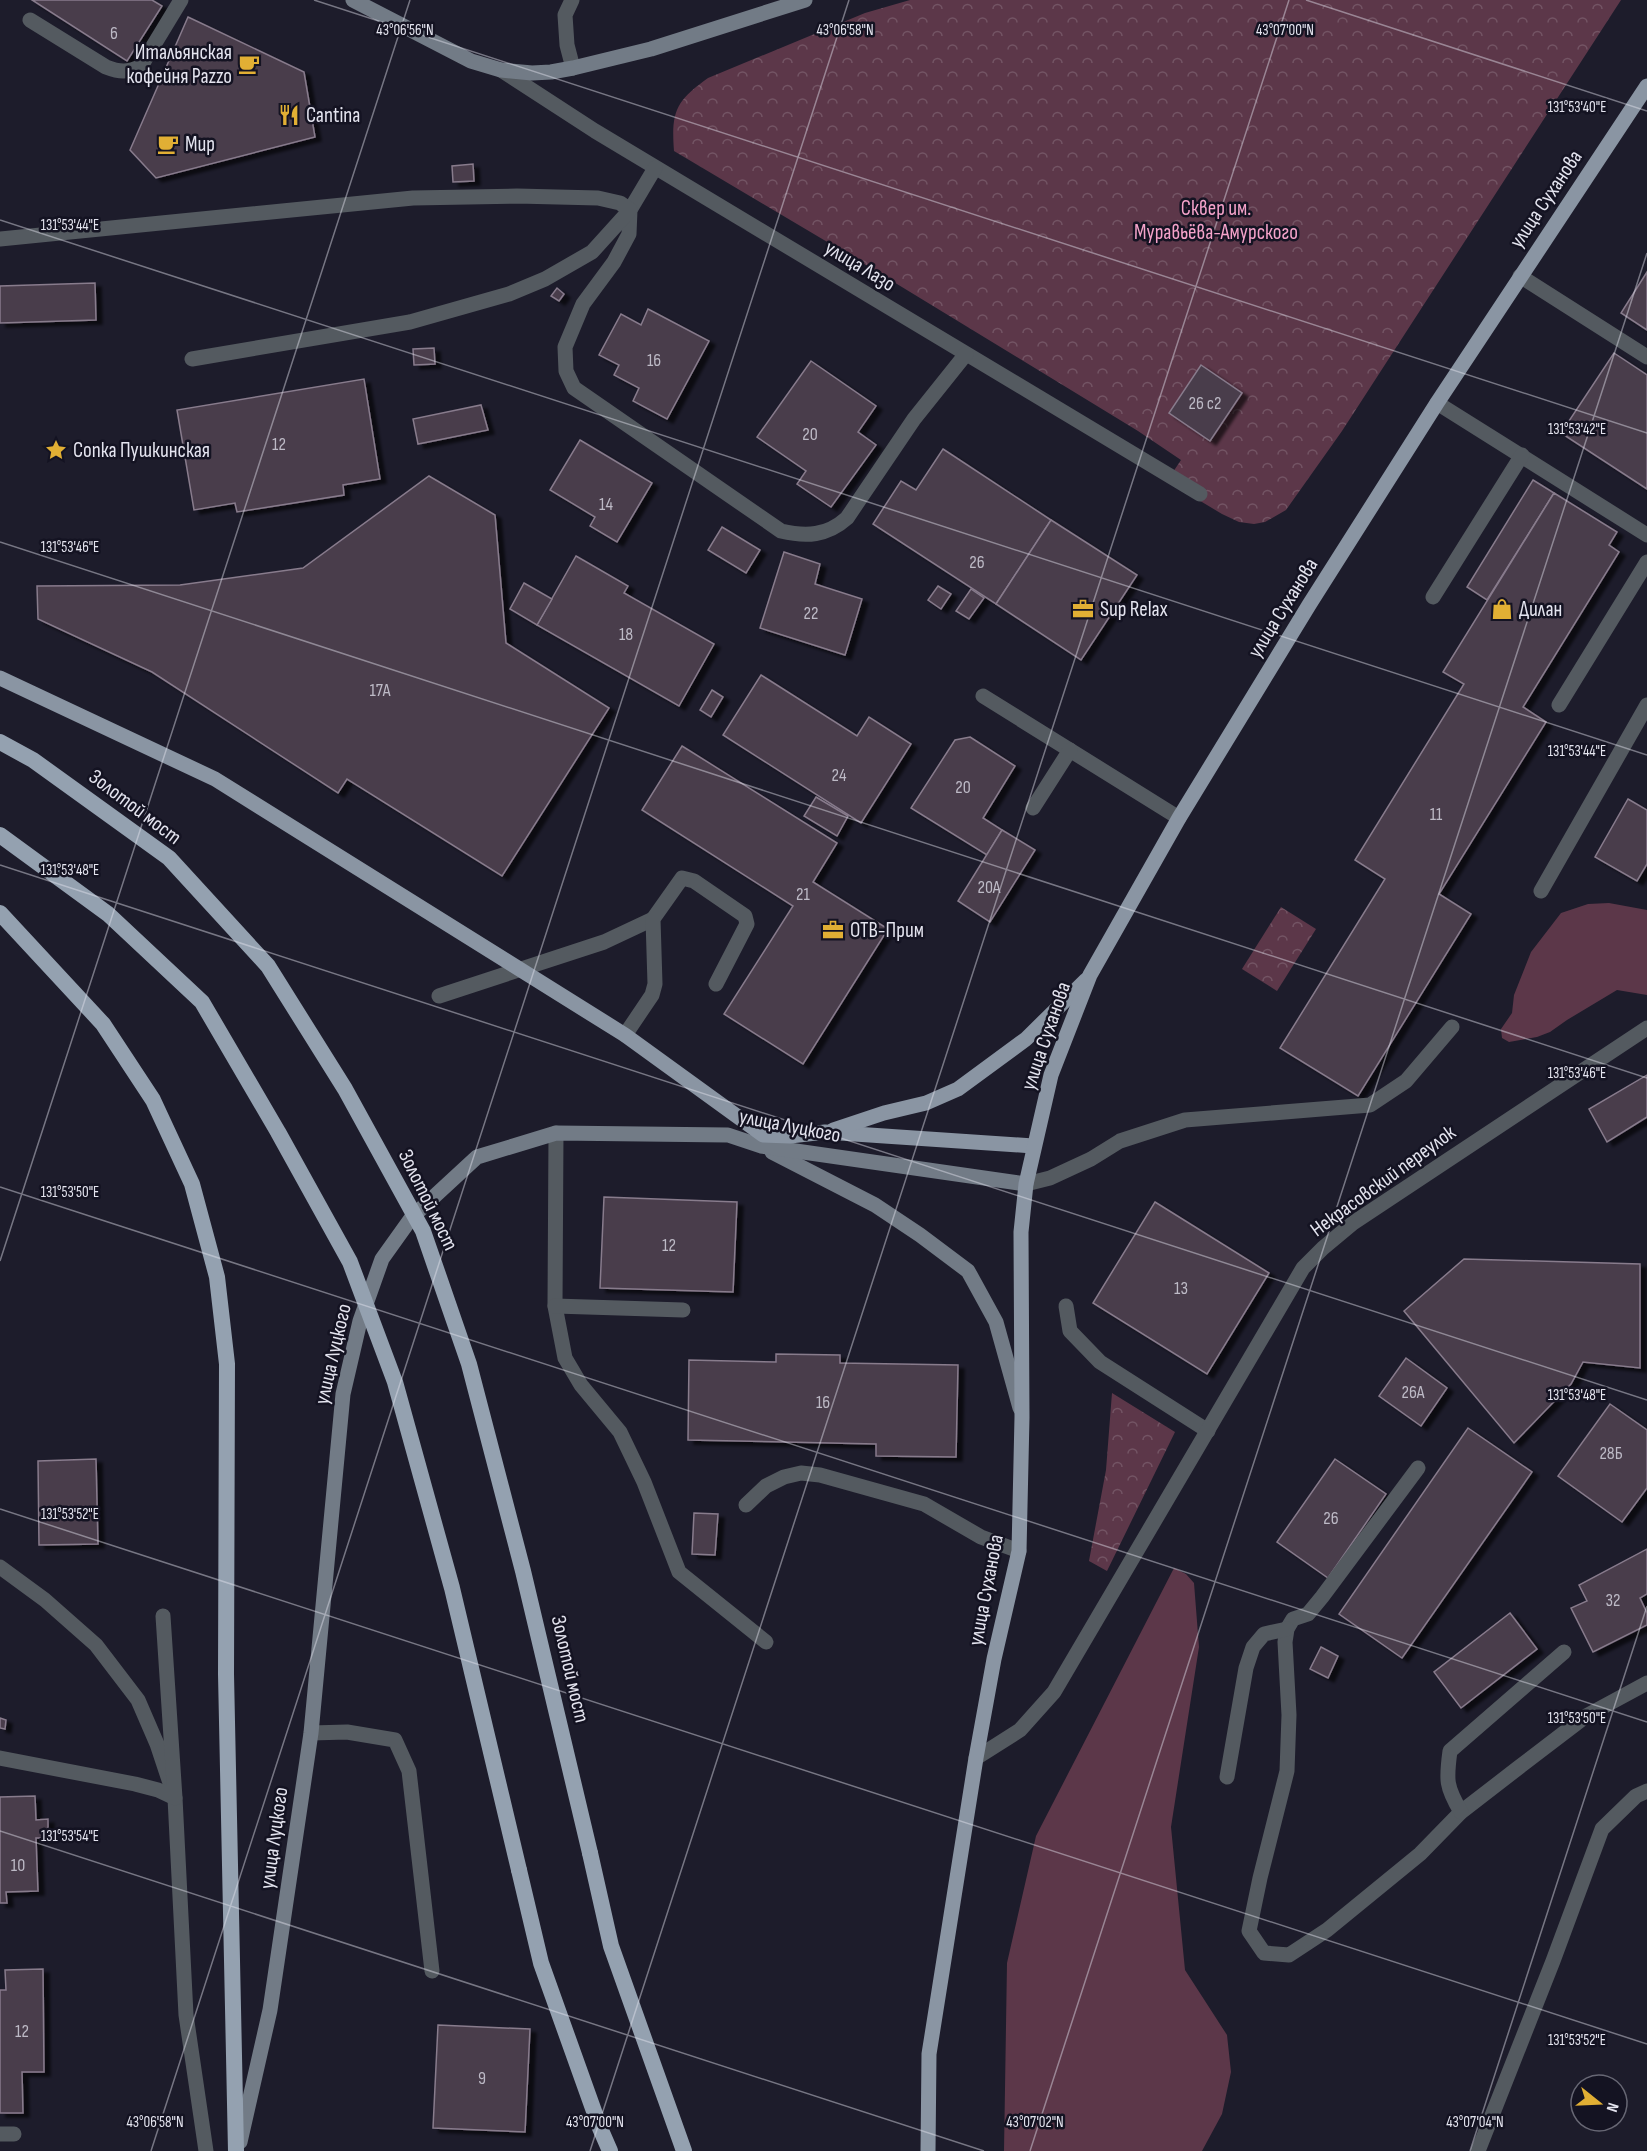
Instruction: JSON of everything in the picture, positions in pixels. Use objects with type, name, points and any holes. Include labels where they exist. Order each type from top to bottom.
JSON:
[{"type":"highway","name":"Золотой мост","points":[[0,742],[33,760],[168,858],[268,966],[345,1089],[423,1231],[469,1364],[523,1571],[611,1946],[684,2151]]},
{"type":"highway","points":[[0,835],[108,914],[202,1002],[350,1262],[395,1382],[452,1588],[541,1963],[610,2151]]},
{"type":"highway","points":[[0,913],[103,1024],[153,1100],[192,1184],[217,1277],[226,1364],[226,1674],[237,2151]]},
{"type":"main road","name":"улица Лазо","points":[[353,0],[471,61],[501,70],[532,73],[573,68],[651,49],[805,0]]},
{"type":"main road","name":"улица Суханова","points":[[928,2151],[928,2054],[976,1758],[994,1659],[1019,1551],[1022,1417],[1020,1232],[1026,1184],[1051,1075],[1090,975],[1179,818],[1303,615],[1437,403],[1647,86]]},
{"type":"main road","points":[[0,678],[215,779],[626,1035],[762,1140],[875,1205],[920,1234],[968,1271],[996,1322],[1022,1417]]},
{"type":"main road","points":[[825,1132],[884,1113],[927,1103],[958,1089],[1026,1039],[1090,975]]},
{"type":"main road","points":[[762,1140],[825,1132],[1034,1146]]},
{"type":"main road","name":"улица Луцкого","points":[[237,2151],[270,2010],[311,1733],[343,1394],[360,1321],[382,1259],[412,1217],[477,1157],[556,1133],[729,1135],[1026,1184]]},
{"type":"lane","points":[[30,20],[106,67],[118,72],[132,71],[141,66],[181,0]]},
{"type":"lane","points":[[573,0],[565,15],[567,45],[573,68]]},
{"type":"lane","name":"улица Лазо","points":[[501,70],[594,131],[1200,494]]},
{"type":"lane","points":[[192,359],[410,322],[509,294],[545,279],[592,252],[630,210],[655,168]]},
{"type":"lane","points":[[0,239],[413,198],[517,196],[598,198],[620,203],[630,210]]},
{"type":"lane","points":[[630,210],[629,234],[614,262],[583,304],[566,347],[566,371],[574,388],[781,531],[802,536],[838,526],[847,518],[914,420],[966,354]]},
{"type":"lane","points":[[1520,276],[1647,357]]},
{"type":"lane","points":[[1437,403],[1647,535]]},
{"type":"lane","points":[[1433,597],[1522,455]]},
{"type":"lane","points":[[1559,705],[1647,562]]},
{"type":"lane","points":[[982,696],[1179,818]]},
{"type":"lane","points":[[1541,891],[1647,705]]},
{"type":"lane","points":[[1033,808],[1070,750]]},
{"type":"lane","points":[[439,996],[604,942],[653,919],[682,878],[694,881],[745,916],[747,924],[716,984]]},
{"type":"lane","points":[[626,1035],[652,995],[655,984],[653,919]]},
{"type":"lane","points":[[1026,1184],[1050,1178],[1091,1159],[1120,1141],[1185,1120],[1370,1105],[1406,1081],[1452,1027]]},
{"type":"lane","name":"Некрасовский переулок","points":[[976,1758],[1020,1730],[1054,1692],[1304,1268],[1323,1248],[1353,1223],[1647,1028]]},
{"type":"lane","points":[[556,1133],[555,1306],[565,1358],[581,1385],[620,1432],[648,1493],[679,1572],[765,1642]]},
{"type":"lane","points":[[555,1306],[683,1310]]},
{"type":"lane","points":[[1066,1306],[1070,1331],[1100,1362],[1208,1431]]},
{"type":"lane","points":[[1418,1468],[1322,1597],[1308,1614],[1293,1619],[1287,1629],[1285,1642],[1289,1715],[1287,1771],[1249,1931],[1264,1953],[1289,1955],[1327,1930],[1420,1854],[1461,1812],[1586,1716],[1647,1683]]},
{"type":"lane","points":[[746,1505],[766,1486],[784,1477],[801,1473],[820,1475],[924,1504],[981,1537],[1019,1551]]},
{"type":"lane","points":[[0,1567],[45,1600],[96,1645],[138,1700],[157,1743],[175,1798]]},
{"type":"lane","points":[[164,1616],[186,2014],[206,2151]]},
{"type":"lane","points":[[1227,1777],[1246,1668],[1253,1647],[1264,1634],[1287,1629]]},
{"type":"lane","points":[[1461,1812],[1449,1791],[1447,1768],[1450,1751],[1564,1652]]},
{"type":"lane","points":[[311,1733],[347,1732],[396,1740],[409,1771],[432,1971]]},
{"type":"lane","points":[[0,1758],[135,1784],[158,1790],[175,1798]]},
{"type":"lane","points":[[1478,2151],[1602,1829],[1636,1796],[1647,1791]]},
{"type":"green space","name":"Сквер им. Муравьёва-Амурского","points":[[910,0],[1621,0],[1342,431],[1286,510],[1265,522],[1254,524],[1239,522],[1222,514],[1167,481],[1181,460],[1138,431],[674,151],[674,126],[678,108],[689,93],[708,78],[865,13]]},
{"type":"green space","points":[[1609,903],[1647,910],[1647,995],[1617,990],[1550,1032],[1509,1042],[1502,1038],[1501,1029],[1512,1013],[1514,995],[1531,952],[1561,913],[1588,904]]},
{"type":"green space","points":[[1281,907],[1316,929],[1277,991],[1242,969]]},
{"type":"green space","points":[[1112,1393],[1175,1432],[1107,1571],[1089,1561],[1106,1470]]},
{"type":"green space","points":[[1174,1568],[1186,1574],[1194,1583],[1199,1647],[1171,1827],[1185,1970],[1227,2035],[1231,2072],[1222,2114],[1202,2151],[1004,2151],[1007,1963],[1036,1836]]},
{"type":"building","points":[[32,0],[152,0],[162,6],[127,61]]},
{"type":"building","points":[[188,17],[304,72],[315,137],[156,178],[130,150]]},
{"type":"building","points":[[473,164],[474,181],[453,182],[452,166]]},
{"type":"building","points":[[1647,272],[1647,330],[1621,313]]},
{"type":"building","points":[[95,283],[96,320],[0,323],[0,286]]},
{"type":"building","points":[[557,288],[564,294],[559,301],[551,296]]},
{"type":"building","points":[[648,309],[709,341],[667,419],[633,401],[639,388],[614,375],[619,365],[599,355],[621,314],[641,325]]},
{"type":"building","points":[[434,348],[435,364],[414,365],[413,349]]},
{"type":"building","points":[[1614,353],[1647,375],[1647,489],[1561,433]]},
{"type":"building","points":[[811,361],[876,406],[858,432],[876,445],[831,507],[797,484],[806,471],[757,437]]},
{"type":"building","points":[[1201,365],[1242,393],[1210,441],[1169,413]]},
{"type":"building","points":[[364,379],[380,479],[343,485],[344,495],[237,512],[235,503],[194,510],[177,410]]},
{"type":"building","points":[[481,405],[488,430],[418,444],[413,419]]},
{"type":"building","points":[[580,440],[652,483],[617,542],[590,526],[595,517],[550,490]]},
{"type":"building","points":[[943,449],[1051,520],[996,604],[873,524],[901,481],[916,490]]},
{"type":"building","points":[[429,476],[495,515],[506,643],[609,708],[502,876],[347,779],[338,793],[152,672],[38,619],[37,586],[180,585],[303,568]]},
{"type":"building","points":[[1533,480],[1554,493],[1487,600],[1467,587]]},
{"type":"building","points":[[1554,493],[1617,532],[1609,545],[1619,552],[1523,707],[1546,722],[1439,894],[1471,914],[1358,1096],[1280,1048],[1385,879],[1355,860],[1464,684],[1443,672]]},
{"type":"building","points":[[1051,520],[1137,575],[1081,660],[996,604]]},
{"type":"building","points":[[722,527],[760,550],[746,573],[708,550]]},
{"type":"building","points":[[784,552],[820,564],[815,584],[862,599],[845,655],[760,628]]},
{"type":"building","points":[[576,556],[628,586],[624,593],[714,644],[679,706],[537,625]]},
{"type":"building","points":[[524,583],[552,599],[537,625],[510,609]]},
{"type":"building","points":[[938,586],[951,594],[941,609],[928,600]]},
{"type":"building","points":[[971,589],[984,598],[969,619],[956,611]]},
{"type":"building","points":[[761,675],[857,736],[869,717],[911,744],[861,823],[723,735]]},
{"type":"building","points":[[712,690],[723,697],[711,717],[700,710]]},
{"type":"building","points":[[970,737],[1015,766],[983,818],[1002,830],[987,855],[911,808],[955,740]]},
{"type":"building","points":[[682,746],[837,843],[813,882],[888,929],[803,1064],[724,1014],[793,906],[642,810]]},
{"type":"building","points":[[816,797],[848,816],[837,836],[804,816]]},
{"type":"building","points":[[1628,799],[1647,810],[1647,864],[1637,881],[1595,857]]},
{"type":"building","points":[[1002,830],[1035,850],[990,922],[958,901]]},
{"type":"building","points":[[1647,1075],[1647,1117],[1607,1142],[1589,1109]]},
{"type":"building","points":[[604,1197],[737,1202],[733,1292],[600,1288]]},
{"type":"building","points":[[1155,1202],[1269,1273],[1207,1374],[1093,1303]]},
{"type":"building","points":[[1464,1259],[1640,1264],[1640,1368],[1583,1362],[1571,1384],[1514,1443],[1404,1311]]},
{"type":"building","points":[[776,1354],[840,1355],[840,1363],[958,1365],[956,1457],[876,1456],[876,1444],[688,1440],[689,1360],[776,1362]]},
{"type":"building","points":[[1406,1358],[1447,1388],[1421,1426],[1379,1396]]},
{"type":"building","points":[[1610,1404],[1647,1430],[1647,1488],[1622,1522],[1558,1476]]},
{"type":"building","points":[[1468,1428],[1532,1472],[1402,1658],[1339,1614]]},
{"type":"building","points":[[96,1459],[98,1544],[39,1545],[38,1461]]},
{"type":"building","points":[[1335,1459],[1386,1494],[1328,1578],[1277,1542]]},
{"type":"building","points":[[694,1513],[718,1514],[715,1555],[692,1554]]},
{"type":"building","points":[[1647,1549],[1647,1594],[1640,1598],[1647,1613],[1647,1625],[1593,1652],[1571,1608],[1587,1601],[1579,1585]]},
{"type":"building","points":[[1510,1613],[1537,1649],[1461,1708],[1434,1672]]},
{"type":"building","points":[[1321,1647],[1338,1656],[1328,1678],[1310,1669]]},
{"type":"building","points":[[0,1718],[6,1720],[5,1729],[0,1728]]},
{"type":"building","points":[[35,1796],[36,1820],[48,1819],[48,1838],[36,1838],[38,1891],[6,1892],[7,1903],[0,1903],[0,1797]]},
{"type":"building","points":[[43,1969],[44,2072],[22,2072],[23,2113],[0,2113],[0,1990],[6,1990],[5,1970]]},
{"type":"building","points":[[438,2025],[530,2029],[525,2132],[433,2128]]},
{"type":"place","name":"Итальянская кофейня Pazzo","points":[[249,64]]},
{"type":"place","name":"Cantina","points":[[289,115]]},
{"type":"place","name":"Мир","points":[[168,144]]},
{"type":"place","name":"Сопка Пушкинская","points":[[56,450]]},
{"type":"place","name":"Sup Relax","points":[[1083,609]]},
{"type":"place","name":"Дилан","points":[[1502,609]]},
{"type":"place","name":"ОТВ-Прим","points":[[833,930]]}]
